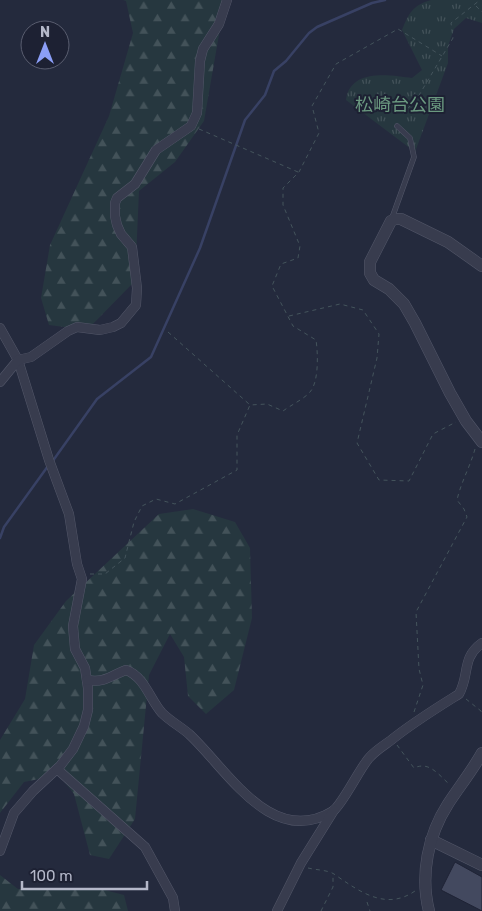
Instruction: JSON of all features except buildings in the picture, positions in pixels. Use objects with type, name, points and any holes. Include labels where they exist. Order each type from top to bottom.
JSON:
[{"type":"street","points":[[0,382],[18,360],[31,357],[68,331],[77,327],[100,330],[113,327],[121,323],[136,305],[137,288],[132,247],[121,234],[117,225],[115,203],[117,198],[135,184],[156,150],[191,126],[198,112],[200,61],[203,49],[218,24],[228,0]]},
{"type":"street","points":[[480,440],[464,418],[404,304],[389,289],[374,280],[370,272],[370,262],[391,221],[401,219],[448,242],[482,266]]},
{"type":"street","points":[[0,328],[18,360],[50,464],[69,514],[77,564],[82,578],[74,626],[76,650],[85,668],[88,710],[84,726],[74,749],[14,813],[0,851]]},
{"type":"street","points":[[277,911],[300,866],[334,810],[370,757],[410,724],[459,694],[464,686],[470,655],[482,643]]},
{"type":"street","points":[[87,680],[109,679],[126,670],[132,672],[140,680],[163,714],[189,734],[233,783],[252,800],[271,813],[287,820],[307,821],[334,810]]},
{"type":"street","points":[[429,911],[425,885],[431,840],[441,816],[482,753]]},
{"type":"street","points":[[57,769],[146,847],[173,898],[174,911]]},
{"type":"street","points":[[431,840],[482,865]]},
{"type":"lane","points":[[391,221],[414,157],[410,138],[397,126]]},
{"type":"path","points":[[403,114],[418,97],[453,38],[451,23],[480,0]]},
{"type":"path","points":[[475,5],[482,12]]},
{"type":"path","points":[[168,332],[250,405],[267,404],[283,411],[311,392],[317,367],[318,353],[316,340],[293,326],[272,286],[281,264],[298,258],[300,246],[283,205],[283,188],[299,172],[319,133],[312,106],[336,64],[398,29],[442,56]]},
{"type":"path","points":[[191,126],[299,172]]},
{"type":"path","points":[[288,316],[340,304],[363,310],[379,334],[377,358],[357,443],[379,480],[409,481],[433,434],[464,418]]},
{"type":"path","points":[[80,573],[105,574],[125,558],[134,522],[142,506],[156,499],[175,504],[238,470],[237,434],[250,405]]},
{"type":"path","points":[[410,724],[423,685],[419,669],[416,612],[467,517],[457,500],[459,488],[480,440]]},
{"type":"path","points":[[459,694],[481,711],[482,715]]},
{"type":"path","points":[[392,739],[414,768],[421,764],[432,767],[457,793]]},
{"type":"path","points":[[300,866],[333,873],[354,892]]},
{"type":"path","points":[[321,911],[333,887],[333,873]]},
{"type":"path","points":[[409,898],[426,877]]},
{"type":"path","points":[[370,911],[366,901],[374,904]]},
{"type":"green space","points":[[123,0],[225,0],[204,121],[175,162],[139,191],[135,281],[87,330],[49,325],[41,298],[50,245],[109,116],[133,33],[126,1]]},
{"type":"green space","name":"松崎台公園","points":[[431,0],[482,0],[482,23],[466,18],[454,29],[448,46],[448,63],[415,152],[346,100],[349,90],[363,78],[383,75],[412,78],[422,70],[402,30],[412,10],[420,4]]},
{"type":"green space","points":[[193,509],[235,522],[250,548],[252,618],[234,690],[206,714],[188,696],[184,657],[170,634],[149,675],[135,819],[109,859],[90,855],[74,794],[59,775],[24,782],[0,813],[0,740],[25,699],[34,645],[66,601],[159,514]]},
{"type":"green space","points":[[0,875],[18,889],[97,888],[124,895],[128,911],[0,911]]},
{"type":"waterway","points":[[52,462],[97,399],[151,357],[200,248],[245,120],[265,95],[274,71],[286,61],[309,33],[317,27],[372,3],[385,0]]},
{"type":"waterway","points":[[0,538],[4,527],[48,466]]}]
